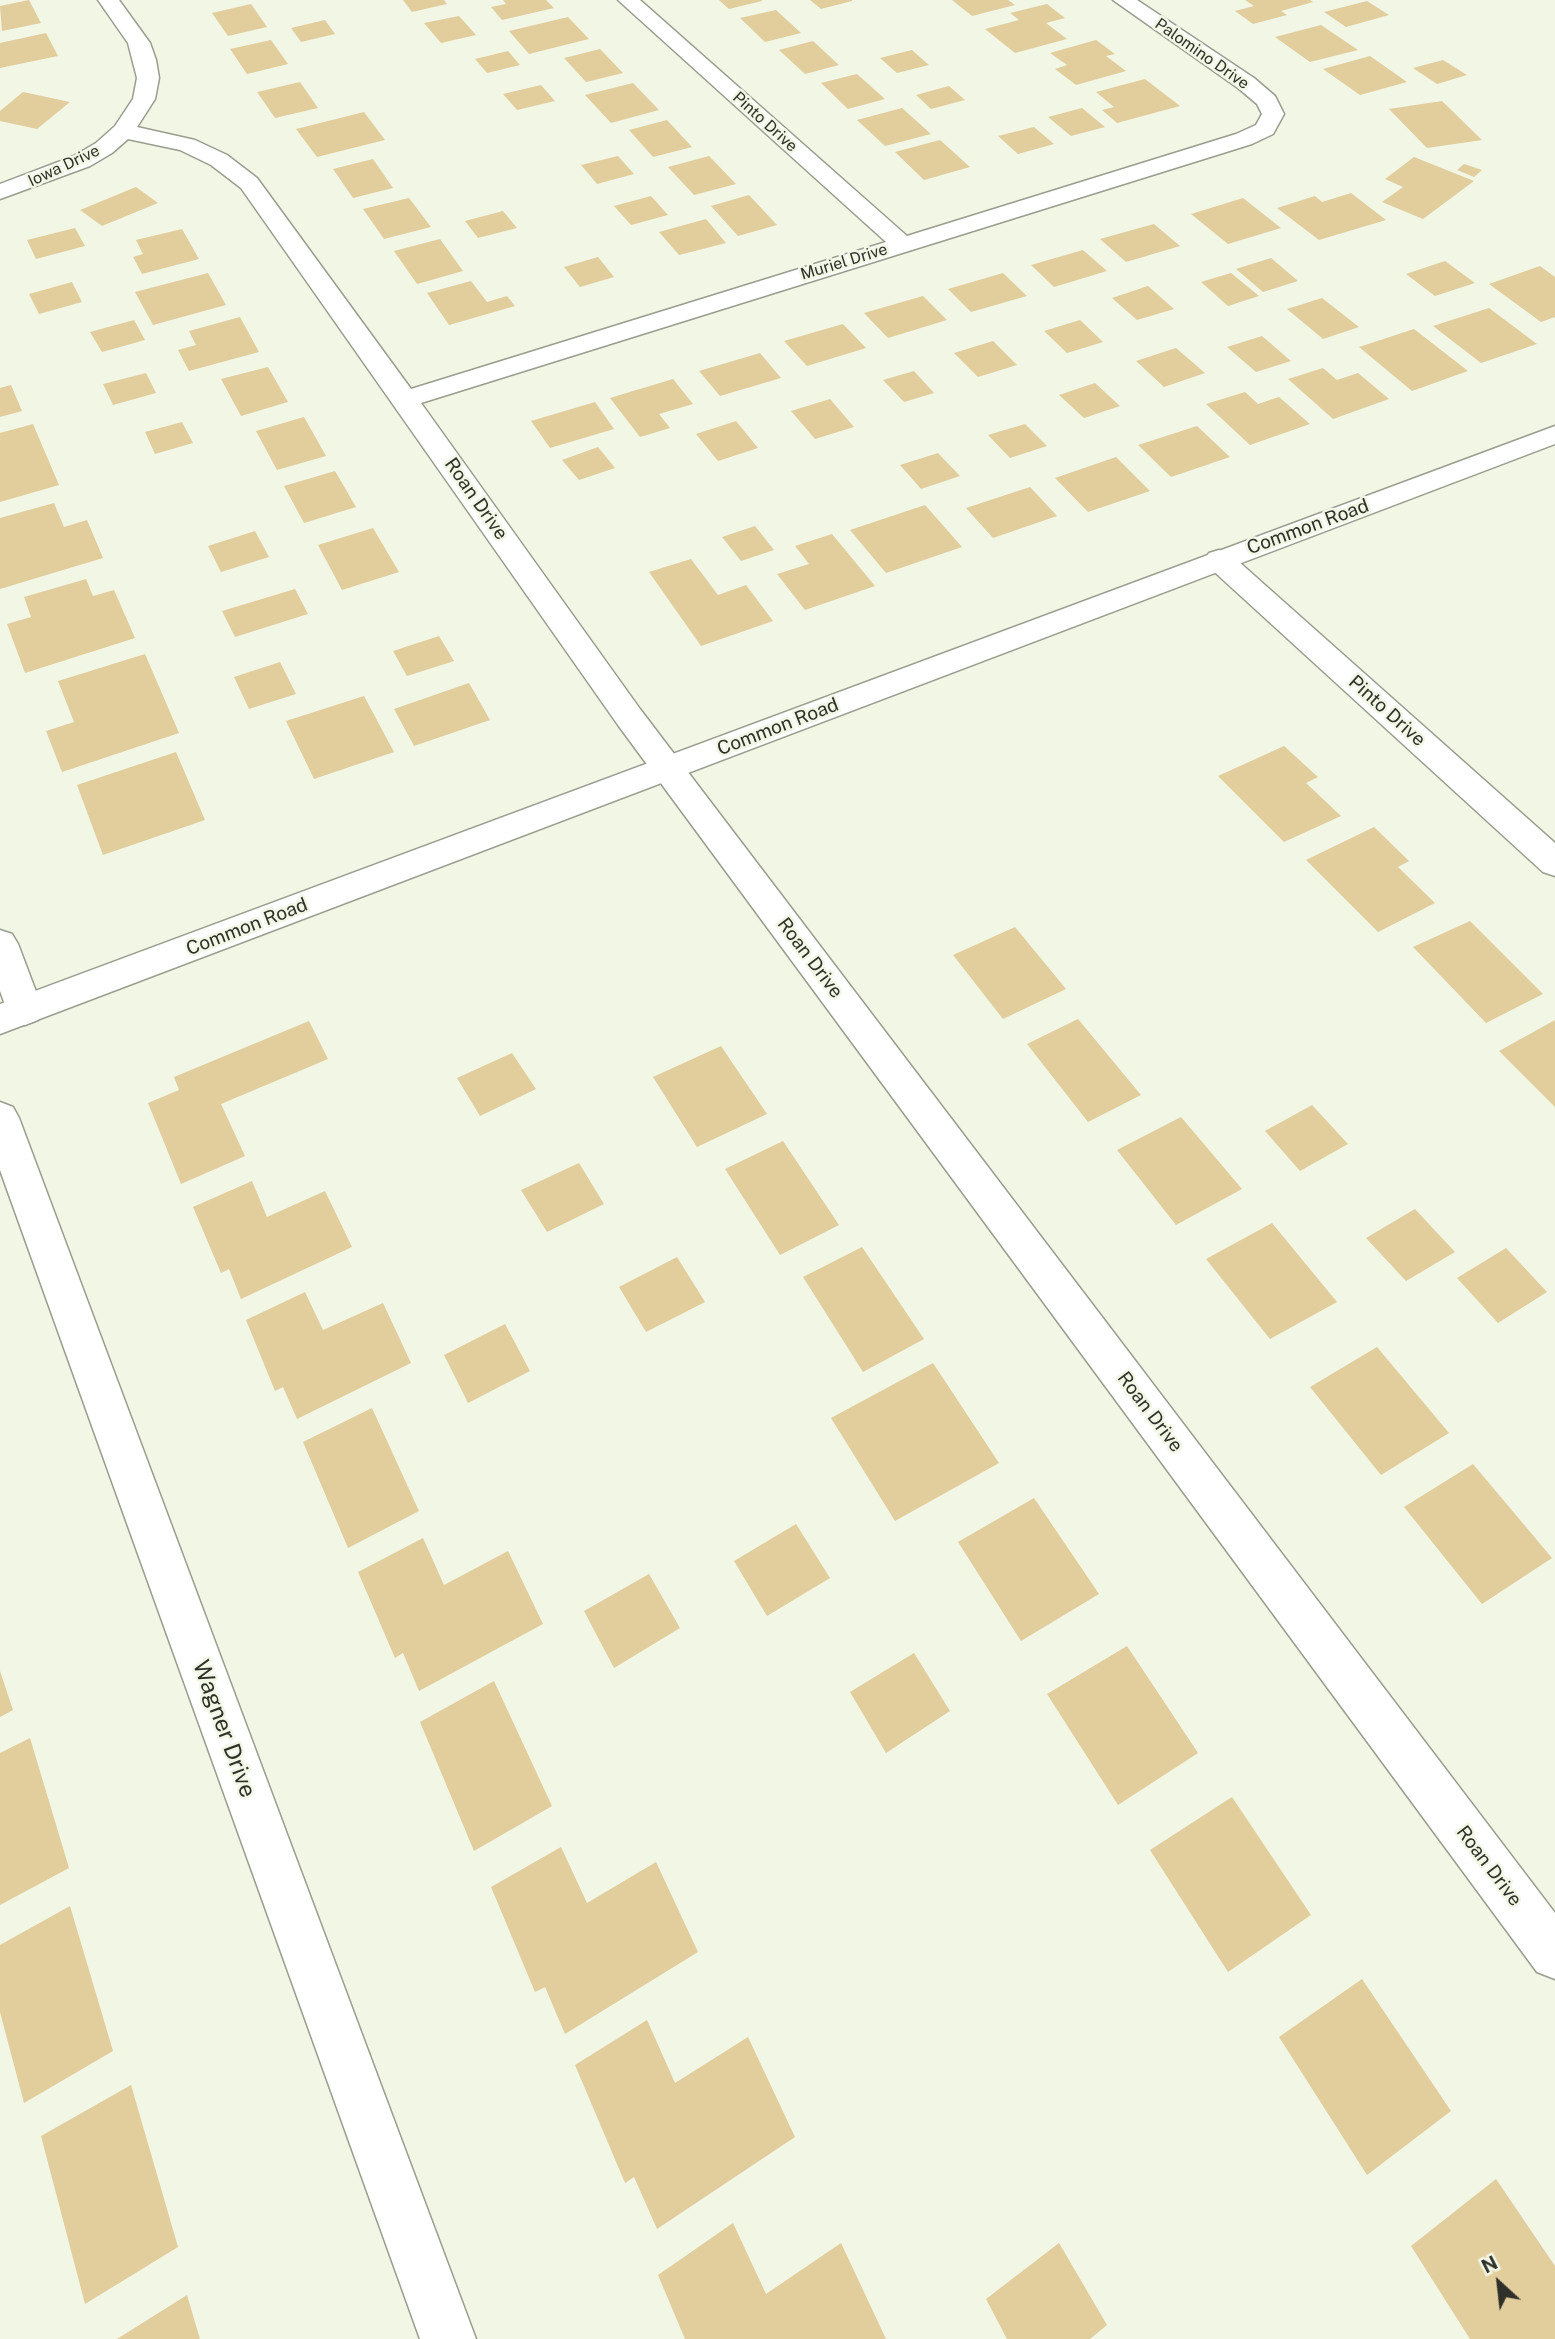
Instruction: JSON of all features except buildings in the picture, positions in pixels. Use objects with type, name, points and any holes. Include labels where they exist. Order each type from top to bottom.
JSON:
[{"type":"street","points":[[108,0],[139,43],[148,78],[144,99],[123,131]]},
{"type":"street","name":"Pinto Drive","points":[[628,0],[902,244]]},
{"type":"street","name":"Palomino Drive","points":[[1123,0],[1246,83],[1268,101],[1273,114]]},
{"type":"street","name":"Muriel Drive","points":[[406,399],[1244,139],[1265,129],[1273,114]]},
{"type":"street","name":"Iowa Drive","points":[[0,192],[82,161],[104,148],[123,131]]},
{"type":"street","name":"Roan Drive","points":[[123,131],[187,145],[219,160],[248,183],[406,399],[668,769],[1555,1954]]},
{"type":"street","name":"Common Road","points":[[13,1015],[1555,435]]},
{"type":"street","name":"Pinto Drive","points":[[1219,560],[1555,863]]},
{"type":"street","points":[[0,944],[13,1015]]},
{"type":"street","name":"Wagner Drive","points":[[0,1118],[449,2339]]}]
